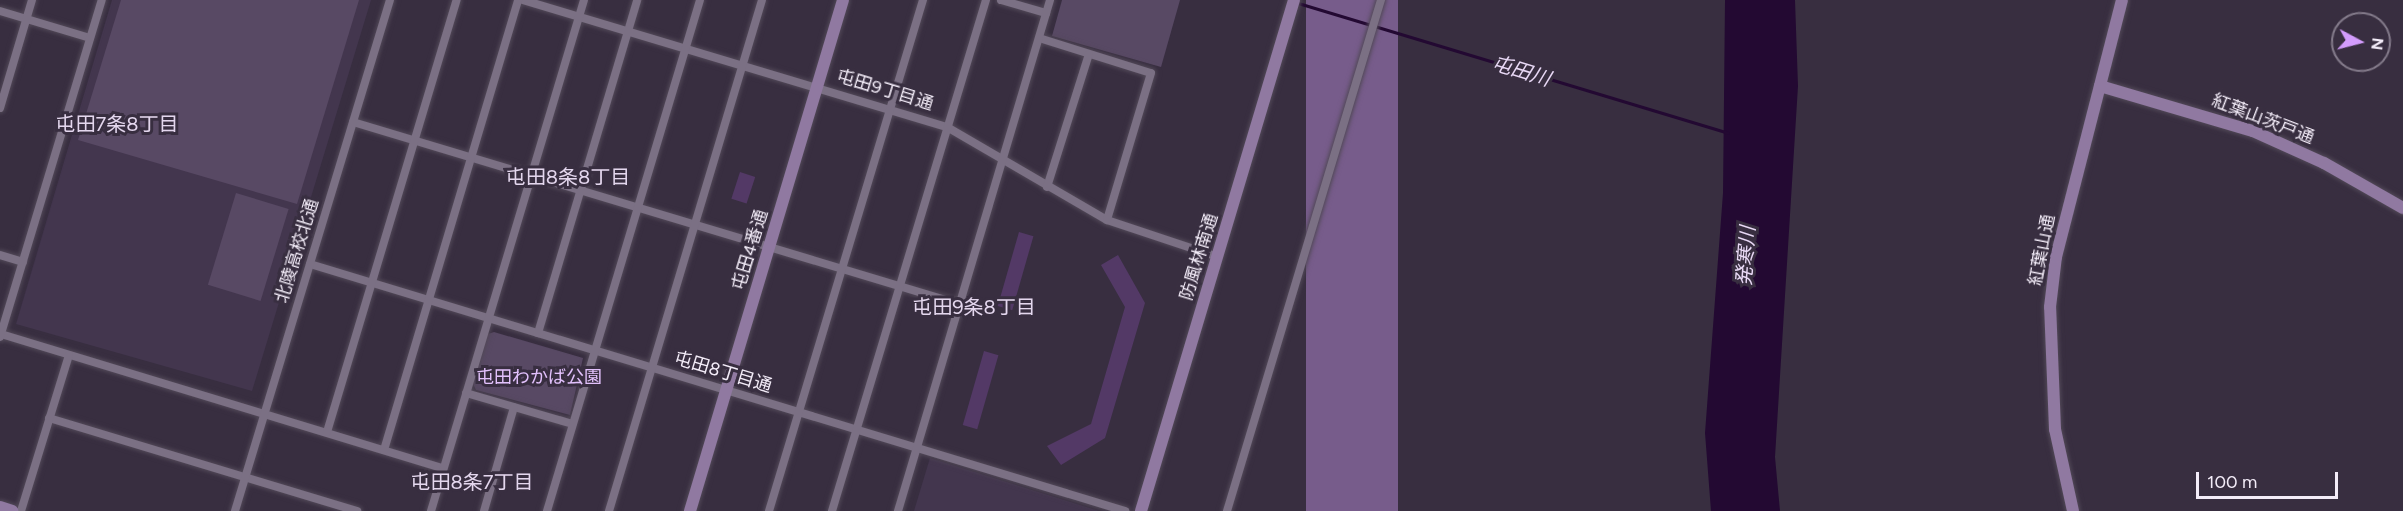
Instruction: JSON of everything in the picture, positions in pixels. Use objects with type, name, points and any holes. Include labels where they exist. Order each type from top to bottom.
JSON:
[{"type":"street","points":[[0,108],[32,0]]},
{"type":"street","points":[[102,0],[0,336],[266,413],[443,468]]},
{"type":"street","name":"北陵高校北通","points":[[235,511],[390,0]]},
{"type":"street","points":[[327,432],[457,0]]},
{"type":"street","points":[[384,450],[518,0]]},
{"type":"street","name":"屯田9丁目通","points":[[523,0],[890,108],[946,128],[1003,158],[1047,187],[1107,220],[1218,257]]},
{"type":"street","points":[[431,511],[584,0]]},
{"type":"street","points":[[538,333],[637,0]]},
{"type":"street","points":[[547,511],[700,0]]},
{"type":"street","points":[[609,511],[762,0]]},
{"type":"street","name":"屯田4番通","points":[[690,511],[843,0]]},
{"type":"street","points":[[769,511],[923,0]]},
{"type":"street","points":[[832,511],[986,0]]},
{"type":"street","points":[[1001,0],[1046,13]]},
{"type":"street","points":[[898,511],[1050,0]]},
{"type":"street","name":"防風林南通","points":[[1141,511],[1294,0]]},
{"type":"street","points":[[1227,511],[1381,0]]},
{"type":"street","name":"紅葉山通","points":[[2073,511],[2055,429],[2050,307],[2056,257],[2122,0]]},
{"type":"street","points":[[0,11],[90,38]]},
{"type":"street","points":[[1039,38],[1151,73],[1107,220]]},
{"type":"street","points":[[1047,187],[1089,54]]},
{"type":"street","name":"紅葉山茨戸通","points":[[2100,86],[2253,131],[2324,163],[2403,208]]},
{"type":"street","points":[[353,122],[959,304]]},
{"type":"street","points":[[0,255],[22,262]]},
{"type":"street","name":"屯田8丁目通","points":[[310,264],[1125,511]]},
{"type":"street","points":[[21,511],[69,355]]},
{"type":"street","points":[[466,393],[573,424]]},
{"type":"street","points":[[484,511],[514,407]]},
{"type":"street","points":[[49,418],[357,511]]},
{"type":"street","points":[[0,507],[12,511]]},
{"type":"shaded area","points":[[112,0],[371,0],[252,391],[16,324]]},
{"type":"shaded area","points":[[1306,0],[1398,0],[1398,511],[1306,511]]},
{"type":"shaded area","points":[[930,458],[1099,511],[914,511]]},
{"type":"green space","points":[[121,0],[359,0],[297,204],[78,140]]},
{"type":"green space","points":[[1062,0],[1180,0],[1161,67],[1052,36]]},
{"type":"green space","points":[[236,193],[289,209],[261,301],[208,285]]},
{"type":"green space","name":"屯田わかば公園","points":[[494,332],[583,358],[570,415],[476,390],[473,384],[488,334]]},
{"type":"water","name":"発寒川","points":[[1725,0],[1795,0],[1798,86],[1775,457],[1780,511],[1711,511],[1705,433],[1723,193]]},
{"type":"building","points":[[740,172],[755,177],[747,204],[731,199]]},
{"type":"building","points":[[1019,232],[1033,236],[1012,310],[998,306]]},
{"type":"building","points":[[1118,255],[1145,303],[1105,438],[1061,465],[1047,446],[1091,424],[1125,307],[1101,265]]},
{"type":"building","points":[[984,351],[998,355],[977,429],[963,425]]},
{"type":"waterway","name":"屯田川","points":[[1298,3],[1728,133]]},
{"type":"district","name":"屯田7条8丁目","points":[[117,124]]},
{"type":"district","name":"屯田8条8丁目","points":[[568,177]]},
{"type":"district","name":"屯田9条8丁目","points":[[974,307]]},
{"type":"district","name":"屯田8条7丁目","points":[[472,482]]}]
